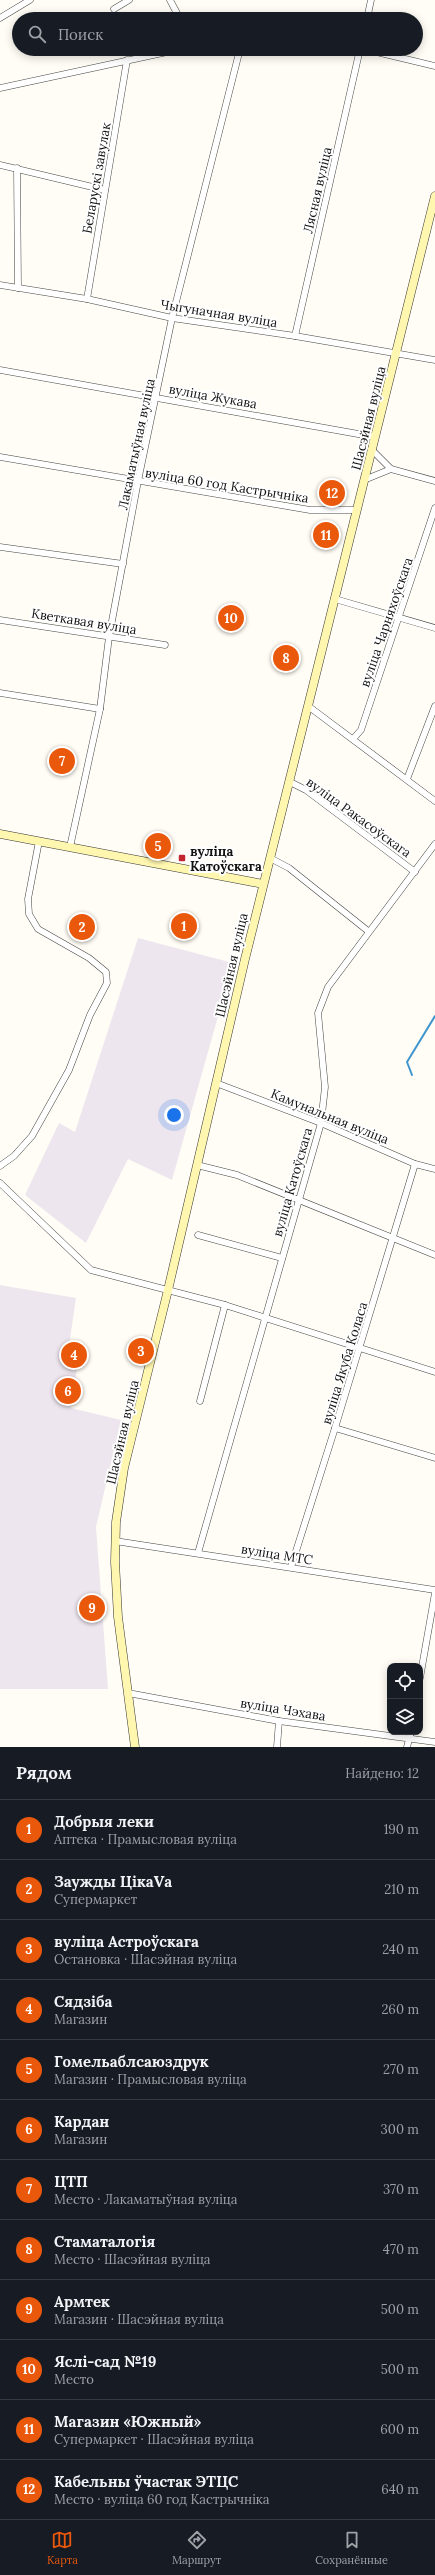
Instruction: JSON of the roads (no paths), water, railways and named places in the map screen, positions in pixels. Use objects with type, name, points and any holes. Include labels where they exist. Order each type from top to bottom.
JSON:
[{"type":"main road","name":"Шасэйная вуліца","points":[[135,1747],[118,1617],[115,1541],[124,1468],[168,1290],[270,858],[435,196]]},
{"type":"main road","points":[[0,834],[264,884]]},
{"type":"street","points":[[0,18],[30,0]]},
{"type":"street","points":[[114,9],[129,0]]},
{"type":"street","points":[[170,0],[176,12]]},
{"type":"street","points":[[368,12],[371,0]]},
{"type":"street","points":[[0,88],[147,56]]},
{"type":"street","name":"Лакаматыўная вуліца","points":[[70,847],[100,709],[109,637],[138,481],[157,398],[172,318],[238,56]]},
{"type":"street","name":"Лясная вуліца","points":[[295,336],[358,56]]},
{"type":"street","points":[[393,56],[435,66]]},
{"type":"street","name":"Беларускі завулак","points":[[87,299],[127,60]]},
{"type":"street","points":[[0,165],[105,190]]},
{"type":"street","points":[[16,168],[18,288]]},
{"type":"street","name":"Чыгуначная вуліца","points":[[0,285],[87,299],[172,318],[295,336],[435,360]]},
{"type":"street","name":"вуліца Жукава","points":[[0,370],[375,437]]},
{"type":"street","points":[[372,450],[391,468],[435,481]]},
{"type":"street","name":"вуліца 60 год Кастрычніка","points":[[0,457],[310,510],[357,510]]},
{"type":"street","points":[[364,480],[391,468]]},
{"type":"street","name":"вуліца Чарняхоўскага","points":[[353,739],[361,730],[400,618],[435,508]]},
{"type":"street","points":[[0,547],[123,564]]},
{"type":"street","points":[[335,599],[435,628]]},
{"type":"street","name":"Кветкавая вуліца","points":[[0,620],[165,645]]},
{"type":"street","points":[[0,693],[100,709]]},
{"type":"street","points":[[308,706],[435,801]]},
{"type":"street","points":[[407,779],[435,706]]},
{"type":"street","name":"вуліца Ракасоўскага","points":[[290,782],[306,790],[415,872]]},
{"type":"street","points":[[0,1166],[14,1156],[32,1136],[69,1070],[90,1015],[107,983],[106,972],[89,958],[38,929],[29,914],[28,899],[39,841]]},
{"type":"street","name":"вуліца Катоўскага","points":[[198,1552],[298,1198],[321,1123],[325,1086],[318,1013],[328,987],[368,931],[415,872],[435,844]]},
{"type":"street","points":[[270,858],[289,868],[368,931]]},
{"type":"street","name":"Камунальная вуліца","points":[[216,1083],[321,1123],[415,1164],[435,1169]]},
{"type":"street","name":"вуліца Якуба Коласа","points":[[291,1567],[415,1164]]},
{"type":"street","points":[[197,1165],[237,1175],[298,1198],[435,1255]]},
{"type":"street","points":[[0,1183],[91,1270],[225,1305],[435,1372]]},
{"type":"street","points":[[198,1235],[282,1258]]},
{"type":"street","points":[[200,1401],[225,1305]]},
{"type":"street","points":[[335,1428],[435,1458]]},
{"type":"street","name":"вуліца МТС","points":[[115,1541],[198,1552],[435,1591]]},
{"type":"street","points":[[423,1663],[435,1591]]},
{"type":"street","name":"вуліца Чэхава","points":[[128,1693],[279,1721],[387,1733]]},
{"type":"street","points":[[277,1747],[279,1721]]},
{"type":"street","points":[[407,1747],[410,1735]]},
{"type":"street","name":"вуліца Чэхава","points":[[410,1735],[435,1742]]},
{"type":"waterway","points":[[412,1075],[407,1062],[435,1016]]},
{"type":"place","name":"Кабельны ўчастак ЭТЦС","points":[[332,493]]},
{"type":"place","name":"Магазин «Южный»","points":[[326,535]]},
{"type":"place","name":"Яслі-сад №19","points":[[231,618]]},
{"type":"place","name":"Стаматалогія","points":[[286,658]]},
{"type":"place","name":"ЦТП","points":[[62,761]]},
{"type":"place","name":"Гомельаблсаюздрук","points":[[158,846]]},
{"type":"place","name":"вуліца Катоўскага","points":[[182,858]]},
{"type":"place","name":"Добрыя леки","points":[[184,926]]},
{"type":"place","name":"Заужды ЦікаVа","points":[[82,927]]},
{"type":"place","name":"вуліца Астроўскага","points":[[141,1351]]},
{"type":"place","name":"Сядзіба","points":[[74,1355]]},
{"type":"place","name":"Кардан","points":[[68,1391]]},
{"type":"place","name":"Армтек","points":[[92,1608]]}]
